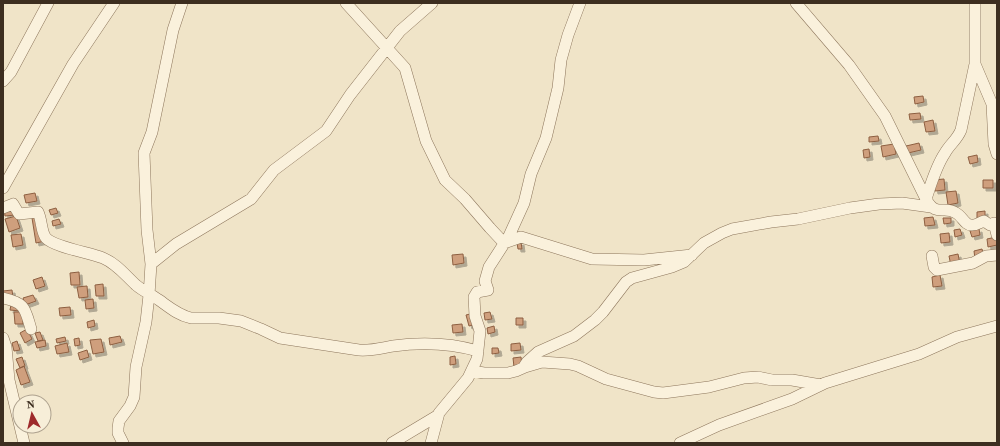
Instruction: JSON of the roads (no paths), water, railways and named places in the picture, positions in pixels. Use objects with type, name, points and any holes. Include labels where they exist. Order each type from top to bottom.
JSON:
[{"type":"street","points":[[3,81],[11,72],[48,3]]},
{"type":"street","points":[[3,188],[73,64],[114,3]]},
{"type":"street","points":[[123,443],[118,433],[119,421],[130,406],[134,397],[136,367],[140,342],[146,322],[149,295],[151,264],[147,230],[144,153],[154,126],[173,30],[182,3]]},
{"type":"street","points":[[346,3],[405,68],[426,141],[445,180],[465,199],[504,243]]},
{"type":"street","points":[[151,264],[176,244],[251,199],[274,170],[326,131],[350,95],[400,31],[432,3]]},
{"type":"street","points":[[431,443],[437,416],[462,386],[477,359],[480,331],[475,316],[474,297],[477,292],[488,290],[484,281],[489,267],[504,243],[524,203],[531,174],[546,138],[558,88],[561,60],[568,35],[580,3]]},
{"type":"street","points":[[796,3],[849,65],[885,116],[929,203],[936,210],[955,212],[971,225],[984,221],[990,225],[994,223],[997,235]]},
{"type":"street","points":[[929,203],[931,185],[942,157],[958,138],[961,130],[975,64],[975,3]]},
{"type":"street","points":[[975,64],[992,104],[994,144],[997,154]]},
{"type":"street","points":[[523,368],[538,352],[574,336],[590,324],[603,312],[626,282],[632,278],[672,267],[684,262],[704,242],[732,229],[798,219],[850,208],[879,204],[929,203]]},
{"type":"street","points":[[3,208],[12,204],[19,214],[38,212],[44,235],[50,241],[67,248],[102,258],[114,264],[149,295],[186,317],[241,321],[280,338],[359,350],[370,351],[392,346],[435,343],[478,351]]},
{"type":"street","points":[[504,243],[520,237],[592,259],[644,260],[692,255]]},
{"type":"street","points":[[932,256],[934,267],[937,270],[973,263],[986,256],[997,255]]},
{"type":"street","points":[[3,298],[21,305],[26,313],[31,329]]},
{"type":"street","points":[[680,443],[719,425],[792,398],[821,385],[919,354],[958,337],[997,326]]},
{"type":"street","points":[[3,338],[6,347],[9,380],[24,443]]},
{"type":"street","points":[[472,370],[484,373],[508,373],[542,362],[570,364],[586,369],[606,379],[663,393],[709,387],[744,378],[792,380],[821,385]]},
{"type":"street","points":[[392,443],[437,416]]}]
